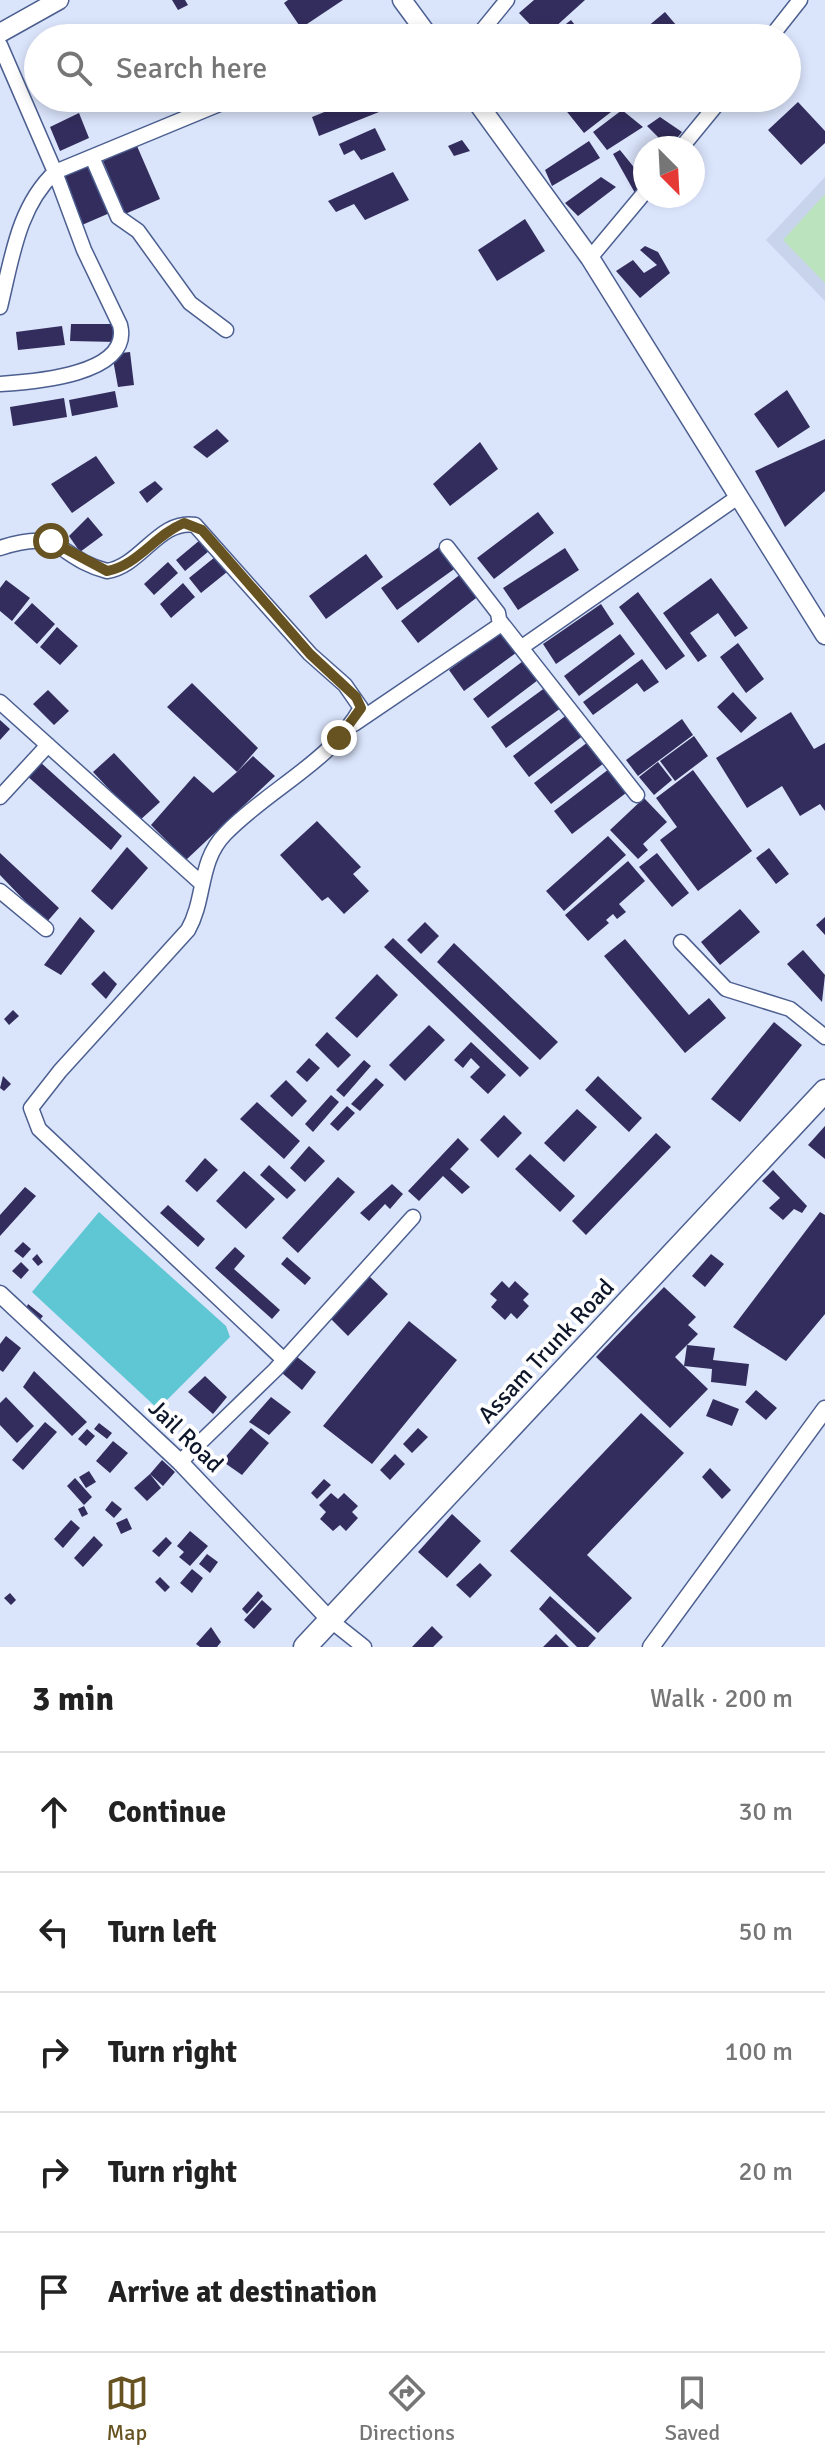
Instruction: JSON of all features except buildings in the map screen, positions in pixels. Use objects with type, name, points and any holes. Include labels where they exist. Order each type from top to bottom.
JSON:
[{"type":"main road","points":[[0,33],[59,0]]},
{"type":"main road","points":[[402,0],[420,24]]},
{"type":"main road","points":[[484,112],[590,258],[825,635]]},
{"type":"main road","name":"Assam Trunk Road","points":[[305,1647],[825,1091]]},
{"type":"street","points":[[487,24],[507,0]]},
{"type":"street","points":[[781,24],[800,0]]},
{"type":"street","points":[[0,45],[24,100]]},
{"type":"street","points":[[0,384],[44,380],[105,363],[121,336],[120,325],[84,250],[29,112]]},
{"type":"street","points":[[0,307],[24,215],[32,197],[55,172],[200,112]]},
{"type":"street","points":[[691,136],[711,112]]},
{"type":"street","points":[[92,157],[118,217],[138,231],[190,303],[226,330]]},
{"type":"street","points":[[590,258],[633,206]]},
{"type":"street","points":[[522,647],[738,497]]},
{"type":"street","points":[[0,548],[29,540],[51,541],[107,571],[124,567],[172,528],[184,523],[195,525],[310,654],[356,697],[361,708],[351,727]]},
{"type":"street","points":[[447,547],[500,621],[637,795]]},
{"type":"street","points":[[284,1360],[39,1129],[31,1116],[31,1108],[60,1071],[188,930],[200,902],[201,883],[209,855],[224,834],[351,727],[496,628],[500,621]]},
{"type":"street","points":[[0,702],[201,883]]},
{"type":"street","points":[[0,797],[48,745]]},
{"type":"street","points":[[0,891],[46,929]]},
{"type":"street","points":[[681,942],[726,989],[777,1003],[825,1037]]},
{"type":"street","points":[[180,1462],[284,1360],[413,1217]]},
{"type":"street","name":"Jail Road","points":[[0,1294],[180,1462],[330,1620]]},
{"type":"street","points":[[651,1647],[825,1409]]},
{"type":"street","points":[[330,1620],[364,1647]]},
{"type":"shaded area","points":[[825,177],[825,301],[766,240]]},
{"type":"green space","points":[[825,194],[825,283],[783,240]]},
{"type":"water","points":[[99,1212],[226,1326],[230,1337],[158,1409],[32,1292]]},
{"type":"route","points":[[51,541],[88,564],[107,571],[124,567],[172,528],[184,523],[195,525],[310,654],[356,697],[361,708],[351,727],[339,738]]}]
